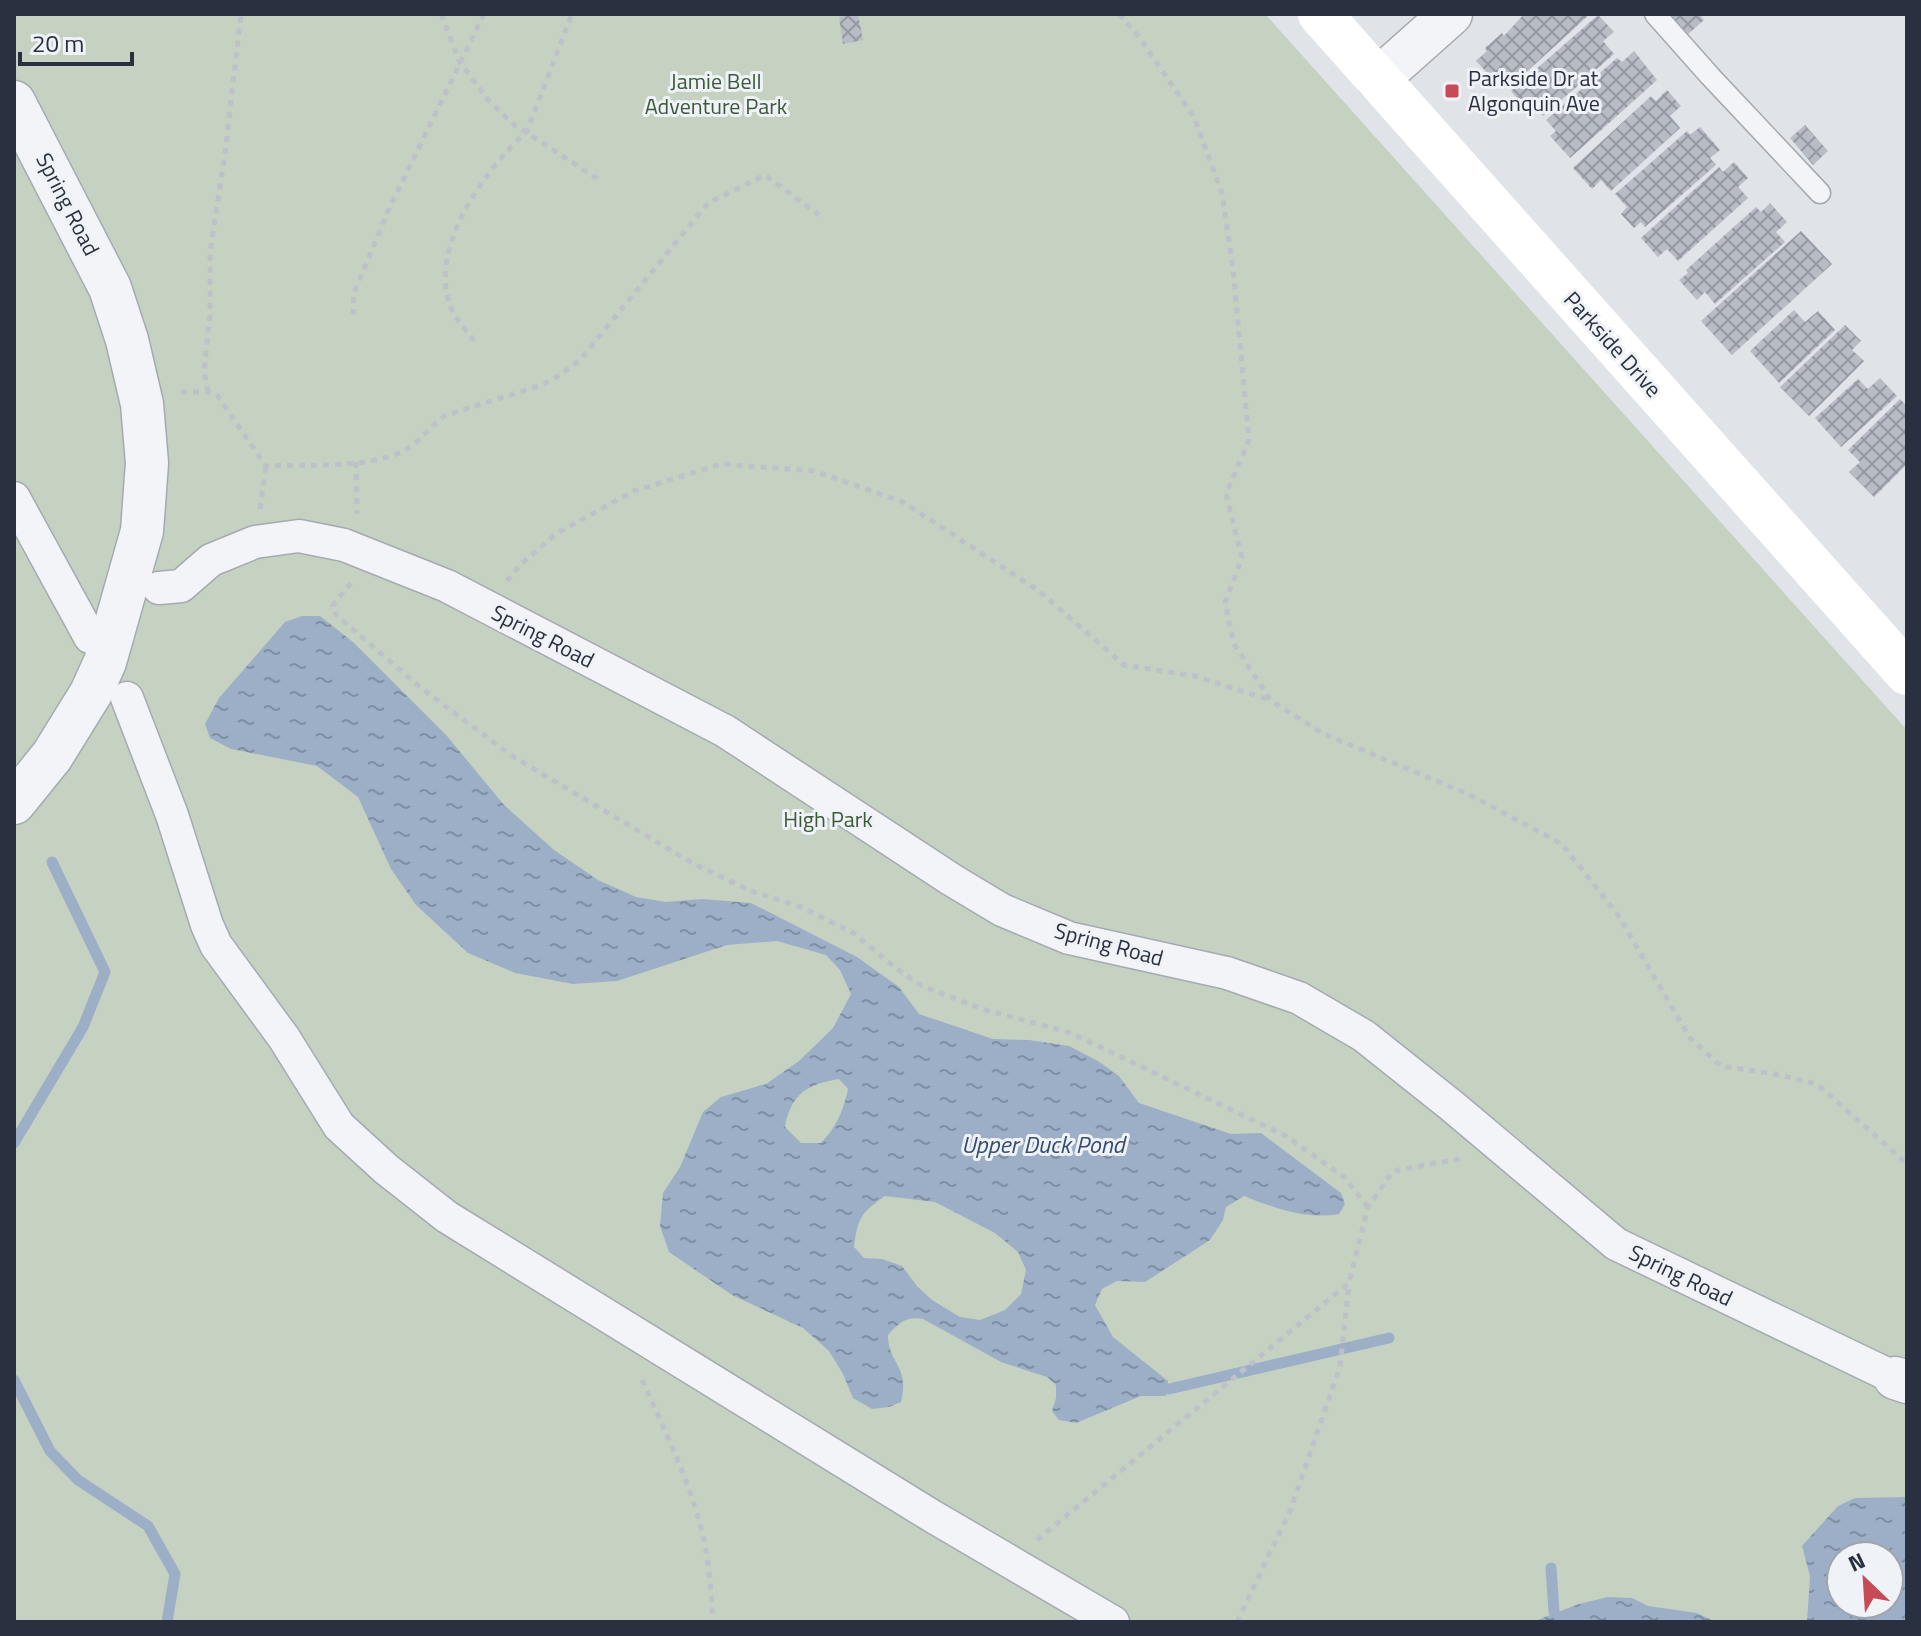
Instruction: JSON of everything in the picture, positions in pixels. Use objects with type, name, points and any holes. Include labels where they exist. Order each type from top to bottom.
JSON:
[{"type":"main road","name":"Parkside Drive","points":[[1320,14],[1907,673]]},
{"type":"street","points":[[1378,79],[1451,14]]},
{"type":"street","name":"Spring Road","points":[[14,102],[110,288],[136,378],[142,404],[147,463],[142,531],[143,590],[181,586],[211,560],[255,542],[299,536],[344,545],[447,586],[725,731],[1002,910],[1069,938],[1227,973],[1299,998],[1364,1036],[1616,1244],[1901,1380]]},
{"type":"street","points":[[14,498],[90,637]]},
{"type":"street","points":[[14,803],[52,756],[91,693],[143,590]]},
{"type":"street","points":[[127,698],[172,815],[216,945],[284,1038],[339,1126],[386,1169],[447,1217],[1113,1622]]},
{"type":"lane","points":[[1655,14],[1820,193]]},
{"type":"path","points":[[208,392],[204,371],[210,315],[210,252],[241,14]]},
{"type":"path","points":[[441,14],[459,61],[489,101],[513,124],[598,179]]},
{"type":"path","points":[[353,315],[354,293],[382,225],[484,14]]},
{"type":"path","points":[[474,341],[452,310],[444,277],[452,233],[480,187],[527,131],[572,14]]},
{"type":"path","points":[[1119,14],[1139,37],[1194,117],[1222,193],[1233,269],[1249,440],[1226,494],[1242,558],[1225,603],[1234,644],[1271,701]]},
{"type":"path","points":[[181,392],[217,395],[266,466],[356,462],[401,453],[446,415],[542,385],[580,360],[708,203],[765,175],[819,215]]},
{"type":"path","points":[[356,462],[365,554],[332,606],[336,615],[421,688],[512,756],[694,864],[751,891],[801,907],[855,934],[922,986],[982,1009],[1071,1033],[1286,1136],[1344,1177],[1368,1207]]},
{"type":"path","points":[[486,606],[519,566],[557,533],[634,491],[721,464],[814,471],[903,502],[1039,591],[1124,665],[1195,676],[1271,701],[1324,734],[1468,794],[1562,844],[1618,915],[1690,1038],[1721,1066],[1817,1084],[1907,1164]]},
{"type":"path","points":[[1237,1622],[1290,1511],[1340,1367],[1349,1283],[1368,1207],[1393,1171],[1464,1159],[1485,1134]]},
{"type":"path","points":[[1011,1562],[1349,1283]]},
{"type":"path","points":[[640,1375],[685,1475],[701,1525],[710,1572],[713,1622]]},
{"type":"green space","name":"High Park","points":[[14,14],[1265,14],[1907,730],[1907,1622],[14,1622]]},
{"type":"water","name":"Upper Duck Pond","points":[[302,616],[320,616],[353,642],[447,736],[504,805],[554,850],[598,880],[636,897],[666,902],[702,899],[751,903],[857,957],[899,987],[919,1014],[993,1039],[1069,1046],[1119,1076],[1139,1103],[1231,1134],[1261,1133],[1341,1193],[1345,1204],[1339,1214],[1315,1215],[1279,1209],[1244,1196],[1226,1207],[1223,1220],[1210,1240],[1145,1282],[1117,1281],[1102,1289],[1095,1305],[1113,1337],[1168,1381],[1166,1396],[1141,1396],[1076,1423],[1059,1420],[1052,1411],[1056,1385],[1047,1377],[1001,1362],[923,1319],[912,1319],[899,1324],[888,1335],[891,1352],[903,1380],[901,1402],[872,1409],[853,1398],[829,1351],[803,1328],[732,1295],[669,1252],[660,1226],[663,1193],[680,1167],[703,1112],[721,1097],[766,1084],[799,1061],[833,1028],[851,994],[840,970],[826,955],[777,941],[727,945],[617,981],[573,984],[515,973],[468,953],[416,905],[391,869],[358,797],[317,766],[231,749],[210,738],[205,724],[219,698],[285,622]],"holes":[[[839,1079],[848,1089],[835,1125],[821,1143],[801,1143],[785,1127],[791,1106],[809,1088]],[[885,1196],[935,1202],[995,1233],[1018,1252],[1026,1270],[1021,1294],[1005,1310],[980,1320],[960,1317],[932,1300],[902,1266],[882,1259],[864,1258],[854,1247],[859,1222]]]},
{"type":"water","points":[[1907,1497],[1907,1622],[1807,1622],[1810,1576],[1802,1546],[1838,1506],[1855,1498]]},
{"type":"water","points":[[1608,1597],[1632,1598],[1648,1606],[1697,1613],[1716,1622],[1532,1622],[1579,1604]]},
{"type":"building","points":[[858,14],[863,40],[843,44],[839,17]]},
{"type":"building","points":[[1524,14],[1590,14],[1511,86],[1499,71],[1491,77],[1476,61],[1487,51],[1485,48],[1502,33],[1504,36]]},
{"type":"building","points":[[1666,14],[1699,14],[1704,20],[1686,36]]},
{"type":"building","points":[[1598,15],[1614,32],[1603,41],[1614,54],[1543,116],[1534,106],[1528,111],[1511,91]]},
{"type":"building","points":[[1634,51],[1657,80],[1570,158],[1550,136],[1556,131],[1546,120],[1617,58],[1622,62]]},
{"type":"building","points":[[1667,90],[1681,106],[1670,116],[1680,128],[1611,191],[1601,180],[1592,189],[1573,168],[1651,96],[1656,101]]},
{"type":"building","points":[[1805,125],[1828,151],[1813,165],[1790,138]]},
{"type":"building","points":[[1700,127],[1720,150],[1710,158],[1716,165],[1645,227],[1641,222],[1634,228],[1621,214],[1627,207],[1615,194],[1687,131],[1690,135]]},
{"type":"building","points":[[1734,162],[1748,178],[1738,187],[1748,198],[1678,261],[1667,249],[1658,257],[1641,238],[1719,167],[1723,172]]},
{"type":"building","points":[[1770,203],[1787,222],[1776,232],[1785,242],[1715,304],[1705,292],[1697,300],[1679,280],[1688,273],[1686,270],[1756,207],[1761,212]]},
{"type":"building","points":[[1801,231],[1832,264],[1732,355],[1701,321]]},
{"type":"building","points":[[1794,310],[1805,322],[1818,311],[1835,330],[1779,383],[1750,351]]},
{"type":"building","points":[[1845,325],[1861,341],[1852,350],[1864,361],[1809,416],[1780,387]]},
{"type":"building","points":[[1880,378],[1897,396],[1841,447],[1815,418],[1858,379],[1868,389]]},
{"type":"building","points":[[1900,399],[1907,406],[1907,464],[1874,497],[1849,472],[1860,462],[1848,450]]},
{"type":"waterway","points":[[14,1143],[83,1027],[105,972],[52,862]]},
{"type":"waterway","points":[[1169,1389],[1389,1338]]},
{"type":"waterway","points":[[14,1380],[50,1451],[78,1480],[148,1526],[175,1574],[167,1622]]},
{"type":"waterway","points":[[1551,1568],[1554,1612]]},
{"type":"place","name":"Parkside Dr at Algonquin Ave","points":[[1452,91]]},
{"type":"park label","name":"Jamie Bell Adventure Park","points":[[716,94]]}]
